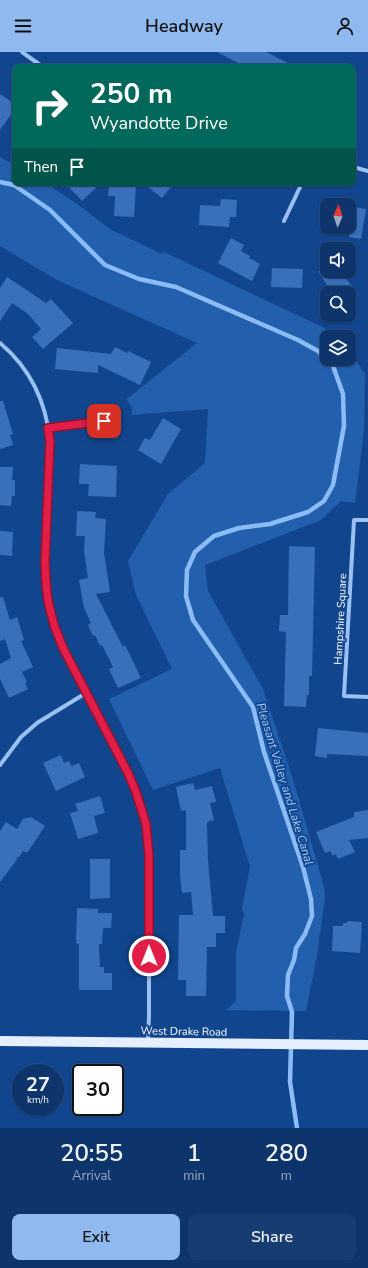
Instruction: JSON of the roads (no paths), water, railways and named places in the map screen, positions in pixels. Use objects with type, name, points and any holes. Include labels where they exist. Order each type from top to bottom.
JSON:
[{"type":"main road","name":"West Drake Road","points":[[0,1041],[368,1045]]},
{"type":"street","points":[[22,52],[39,64]]},
{"type":"street","points":[[356,168],[368,171]]},
{"type":"street","points":[[284,221],[301,186]]},
{"type":"street","points":[[0,343],[25,369],[35,385],[44,406],[50,441],[45,562],[48,601],[54,625],[63,648],[128,773],[136,792],[146,824],[149,874],[148,1042]]},
{"type":"street","points":[[48,428],[104,421]]},
{"type":"street","name":"Hampshire Square","points":[[368,520],[354,520],[344,696],[368,696]]},
{"type":"street","points":[[0,764],[20,737],[37,723],[86,693]]},
{"type":"waterway","name":"Pleasant Valley and Lake Canal","points":[[0,182],[12,185]]},
{"type":"waterway","name":"Pleasant Valley and Lake Canal","points":[[15,186],[50,210],[105,265],[139,279],[176,287],[298,340],[318,351],[333,366],[343,394],[344,426],[333,485],[324,501],[308,512],[270,524],[239,528],[214,536],[195,552],[187,570],[186,596],[193,620],[253,707],[264,752],[303,867],[311,899],[312,916],[305,934],[296,948],[294,960],[288,975],[287,996],[292,1012],[290,1082],[297,1128]]}]
